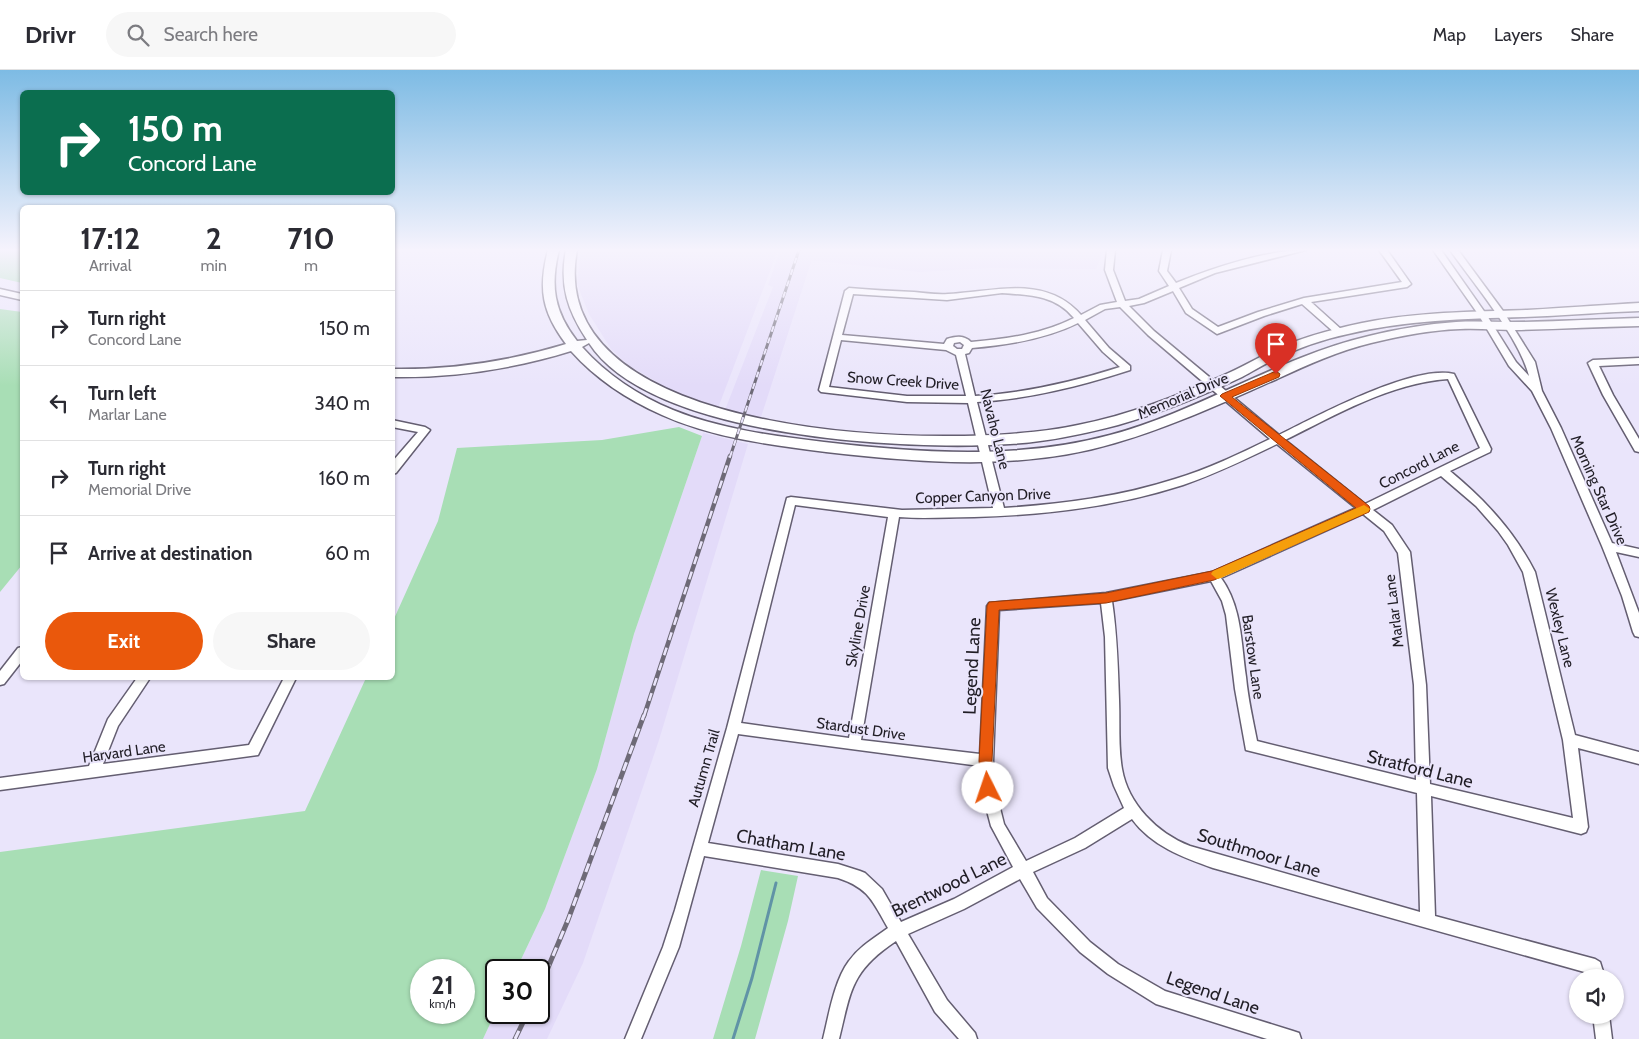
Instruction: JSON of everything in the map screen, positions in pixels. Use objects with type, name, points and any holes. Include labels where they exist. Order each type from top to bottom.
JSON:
[{"type":"main road","name":"Memorial Drive","points":[[550,295],[555,316],[571,342],[594,366],[617,386],[642,401],[670,414],[734,434],[888,455],[945,458],[1048,452],[1121,438],[1174,419],[1318,356],[1369,340],[1453,326],[1639,322]]},
{"type":"main road","points":[[395,373],[436,369],[571,342],[589,336],[571,295]]},
{"type":"main road","name":"Memorial Drive","points":[[589,336],[607,357],[626,373],[659,391],[695,407],[739,419],[804,430],[889,439],[984,442],[1035,438],[1137,414],[1249,368],[1270,357],[1339,332],[1397,321],[1482,314],[1639,307]]},
{"type":"main road","points":[[395,363],[436,369]]},
{"type":"street","points":[[848,295],[837,337],[948,347],[953,351],[960,352],[966,351],[969,345]]},
{"type":"street","points":[[908,295],[947,298],[972,295]]},
{"type":"street","points":[[1046,295],[1070,308],[1080,320]]},
{"type":"street","points":[[1119,295],[1122,304]]},
{"type":"street","points":[[948,347],[949,342],[955,339],[962,340],[969,345],[1006,342],[1061,328],[1103,307],[1141,301],[1154,295]]},
{"type":"street","points":[[1180,295],[1189,311],[1217,331],[1304,301],[1339,295]]},
{"type":"street","name":"Morning Star Drive","points":[[1469,295],[1490,326],[1512,364],[1537,391]]},
{"type":"street","name":"Morning Star Drive","points":[[1487,295],[1530,362],[1537,391],[1556,428],[1608,546],[1628,596],[1639,632]]},
{"type":"street","points":[[1304,301],[1339,332]]},
{"type":"street","name":"Marlar Lane","points":[[1122,304],[1151,333],[1210,384],[1365,509],[1394,535],[1404,552],[1420,685],[1428,922]]},
{"type":"street","name":"Snow Creek Drive","points":[[837,337],[824,390],[933,400],[972,400],[1034,393],[1081,383],[1126,368],[1106,350],[1080,320]]},
{"type":"street","name":"Navaho Lane","points":[[960,352],[984,442],[1000,513]]},
{"type":"street","points":[[1639,361],[1593,363],[1608,394],[1639,448]]},
{"type":"street","name":"Copper Canyon Drive","points":[[791,501],[894,513],[1000,513],[1065,508],[1149,490],[1210,471],[1357,401],[1425,378],[1451,376],[1486,449]]},
{"type":"street","points":[[395,423],[425,430],[395,466]]},
{"type":"street","name":"Concord Lane","points":[[993,606],[1106,598],[1214,576],[1365,509],[1486,449]]},
{"type":"street","name":"Wexley Lane","points":[[1441,470],[1473,495],[1495,518],[1524,560],[1529,572],[1570,740],[1581,827]]},
{"type":"street","name":"Autumn Trail","points":[[633,1039],[671,947],[733,728],[791,501]]},
{"type":"street","name":"Skyline Drive","points":[[854,745],[894,513]]},
{"type":"street","points":[[1608,546],[1639,553]]},
{"type":"street","name":"Barstow Lane","points":[[1214,576],[1223,587],[1232,616],[1241,689],[1251,746]]},
{"type":"street","name":"Southmoor Lane","points":[[1106,598],[1111,637],[1115,768],[1118,780],[1134,810],[1153,833],[1180,849],[1213,861],[1586,969]]},
{"type":"street","name":"Legend Lane","points":[[993,606],[986,761],[988,788],[998,826],[1042,902],[1084,947],[1121,974],[1162,998],[1293,1039]]},
{"type":"street","points":[[0,680],[20,655]]},
{"type":"street","points":[[94,772],[113,723],[143,680]]},
{"type":"street","name":"Harvard Lane","points":[[0,784],[253,751],[289,680]]},
{"type":"street","name":"Stardust Drive","points":[[733,728],[986,761]]},
{"type":"street","points":[[1570,740],[1639,758]]},
{"type":"street","name":"Stratford Lane","points":[[1251,746],[1581,827]]},
{"type":"street","name":"Brentwood Lane","points":[[830,1039],[842,994],[854,967],[872,948],[898,931],[959,904],[1022,870],[1080,842],[1134,810]]},
{"type":"street","name":"Chatham Lane","points":[[699,848],[838,871],[860,878],[876,894],[941,1006],[969,1039]]},
{"type":"street","points":[[1602,1024],[1604,1039]]},
{"type":"shaded area","points":[[581,295],[761,295],[718,408],[669,389],[628,365],[611,349],[589,314]]},
{"type":"shaded area","points":[[770,295],[800,295],[761,417],[725,410]]},
{"type":"shaded area","points":[[703,433],[748,444],[659,740],[583,963],[547,1039],[483,1039],[490,1024],[550,1024],[550,959],[521,959],[545,909],[597,769],[634,634]]},
{"type":"green space","points":[[0,309],[20,312],[20,567],[0,592]]},
{"type":"green space","points":[[679,427],[702,436],[634,634],[597,769],[545,909],[521,959],[485,959],[485,1024],[490,1024],[483,1039],[0,1039],[0,852],[305,811],[365,680],[395,680],[395,617],[438,521],[457,448],[602,440]]},
{"type":"green space","points":[[761,870],[798,876],[788,921],[755,1039],[713,1039],[741,946]]},
{"type":"waterway","points":[[733,1039],[752,978],[776,883]]},
{"type":"railway","points":[[730,457],[784,295]]},
{"type":"railway","points":[[644,716],[730,456]]},
{"type":"railway","points":[[550,963],[568,920],[644,715]]},
{"type":"railway","points":[[515,1039],[522,1024]]},
{"type":"slow traffic","points":[[1217,574],[1364,509]]},
{"type":"route","points":[[988,788],[986,761],[993,606],[1106,598],[1214,576],[1365,509],[1225,396],[1276,374]]}]
